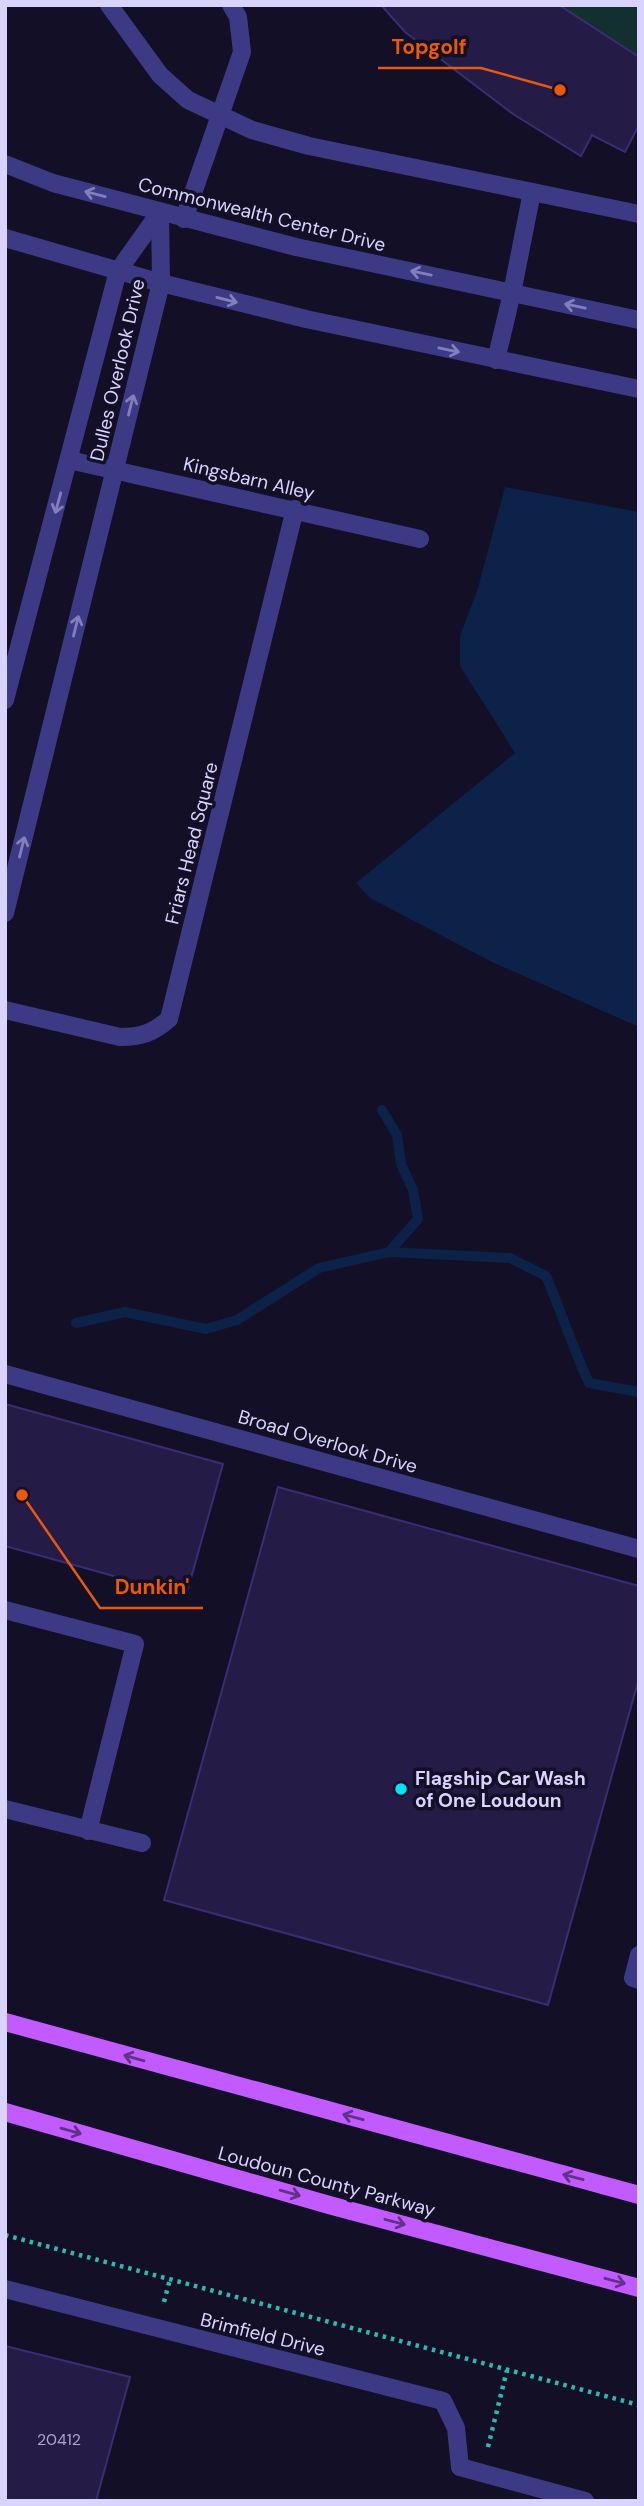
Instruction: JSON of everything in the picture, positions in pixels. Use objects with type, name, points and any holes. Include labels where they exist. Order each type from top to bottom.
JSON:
[{"type":"main road","points":[[5,2022],[639,2194]]},
{"type":"main road","name":"Loudoun County Parkway","points":[[5,2112],[329,2205],[639,2287]]},
{"type":"street","points":[[109,5],[160,75],[188,100],[252,130],[309,146],[639,214]]},
{"type":"street","points":[[184,219],[242,52],[238,17],[231,5]]},
{"type":"street","name":"Commonwealth Center Drive","points":[[5,164],[53,183],[296,247],[639,320]]},
{"type":"street","points":[[496,360],[532,192]]},
{"type":"street","name":"Dulles Overlook Drive","points":[[5,700],[118,271],[160,212]]},
{"type":"street","name":"Dulles Overlook Drive","points":[[5,913],[161,284],[160,212]]},
{"type":"street","points":[[5,238],[161,284],[306,319],[639,389]]},
{"type":"street","name":"Kingsbarn Alley","points":[[69,460],[420,539]]},
{"type":"street","name":"Friars Head Square","points":[[5,1010],[120,1037],[146,1034],[158,1029],[169,1019],[295,509]]},
{"type":"street","name":"Broad Overlook Drive","points":[[5,1374],[639,1549]]},
{"type":"street","points":[[5,1610],[135,1644],[88,1831]]},
{"type":"street","points":[[5,1809],[142,1843]]},
{"type":"street","points":[[639,1955],[632,1978],[639,1980]]},
{"type":"street","name":"Brimfield Drive","points":[[5,2289],[443,2401],[456,2428],[460,2467],[481,2473]]},
{"type":"street","points":[[481,2473],[585,2501]]},
{"type":"path","points":[[5,2235],[639,2405]]},
{"type":"path","points":[[481,2473],[507,2370]]},
{"type":"green space","points":[[559,5],[639,5],[639,57]]},
{"type":"water","points":[[505,487],[639,512],[639,1027],[492,962],[370,898],[356,883],[515,753],[460,666],[460,636],[478,588]]},
{"type":"building","points":[[381,5],[559,5],[639,57],[639,125],[625,152],[592,135],[581,156],[513,114],[405,32]]},
{"type":"building","points":[[5,1404],[223,1464],[186,1596],[5,1546]]},
{"type":"building","name":"Flagship Car Wash of One Loudoun","points":[[278,1487],[639,1586],[639,1678],[548,2005],[164,1900]]},
{"type":"building","points":[[5,2346],[130,2377],[96,2501],[5,2501]]},
{"type":"waterway","points":[[382,1110],[397,1135],[401,1164],[413,1190],[418,1219],[389,1252]]},
{"type":"waterway","points":[[76,1323],[125,1312],[206,1329],[237,1320],[319,1268],[389,1252],[510,1258],[546,1276],[589,1383],[639,1392]]},
{"type":"place","name":"Topgolf","points":[[560,90]]},
{"type":"place","name":"Dunkin'","points":[[22,1495]]},
{"type":"place","name":"Flagship Car Wash of One Loudoun","points":[[401,1789]]}]
